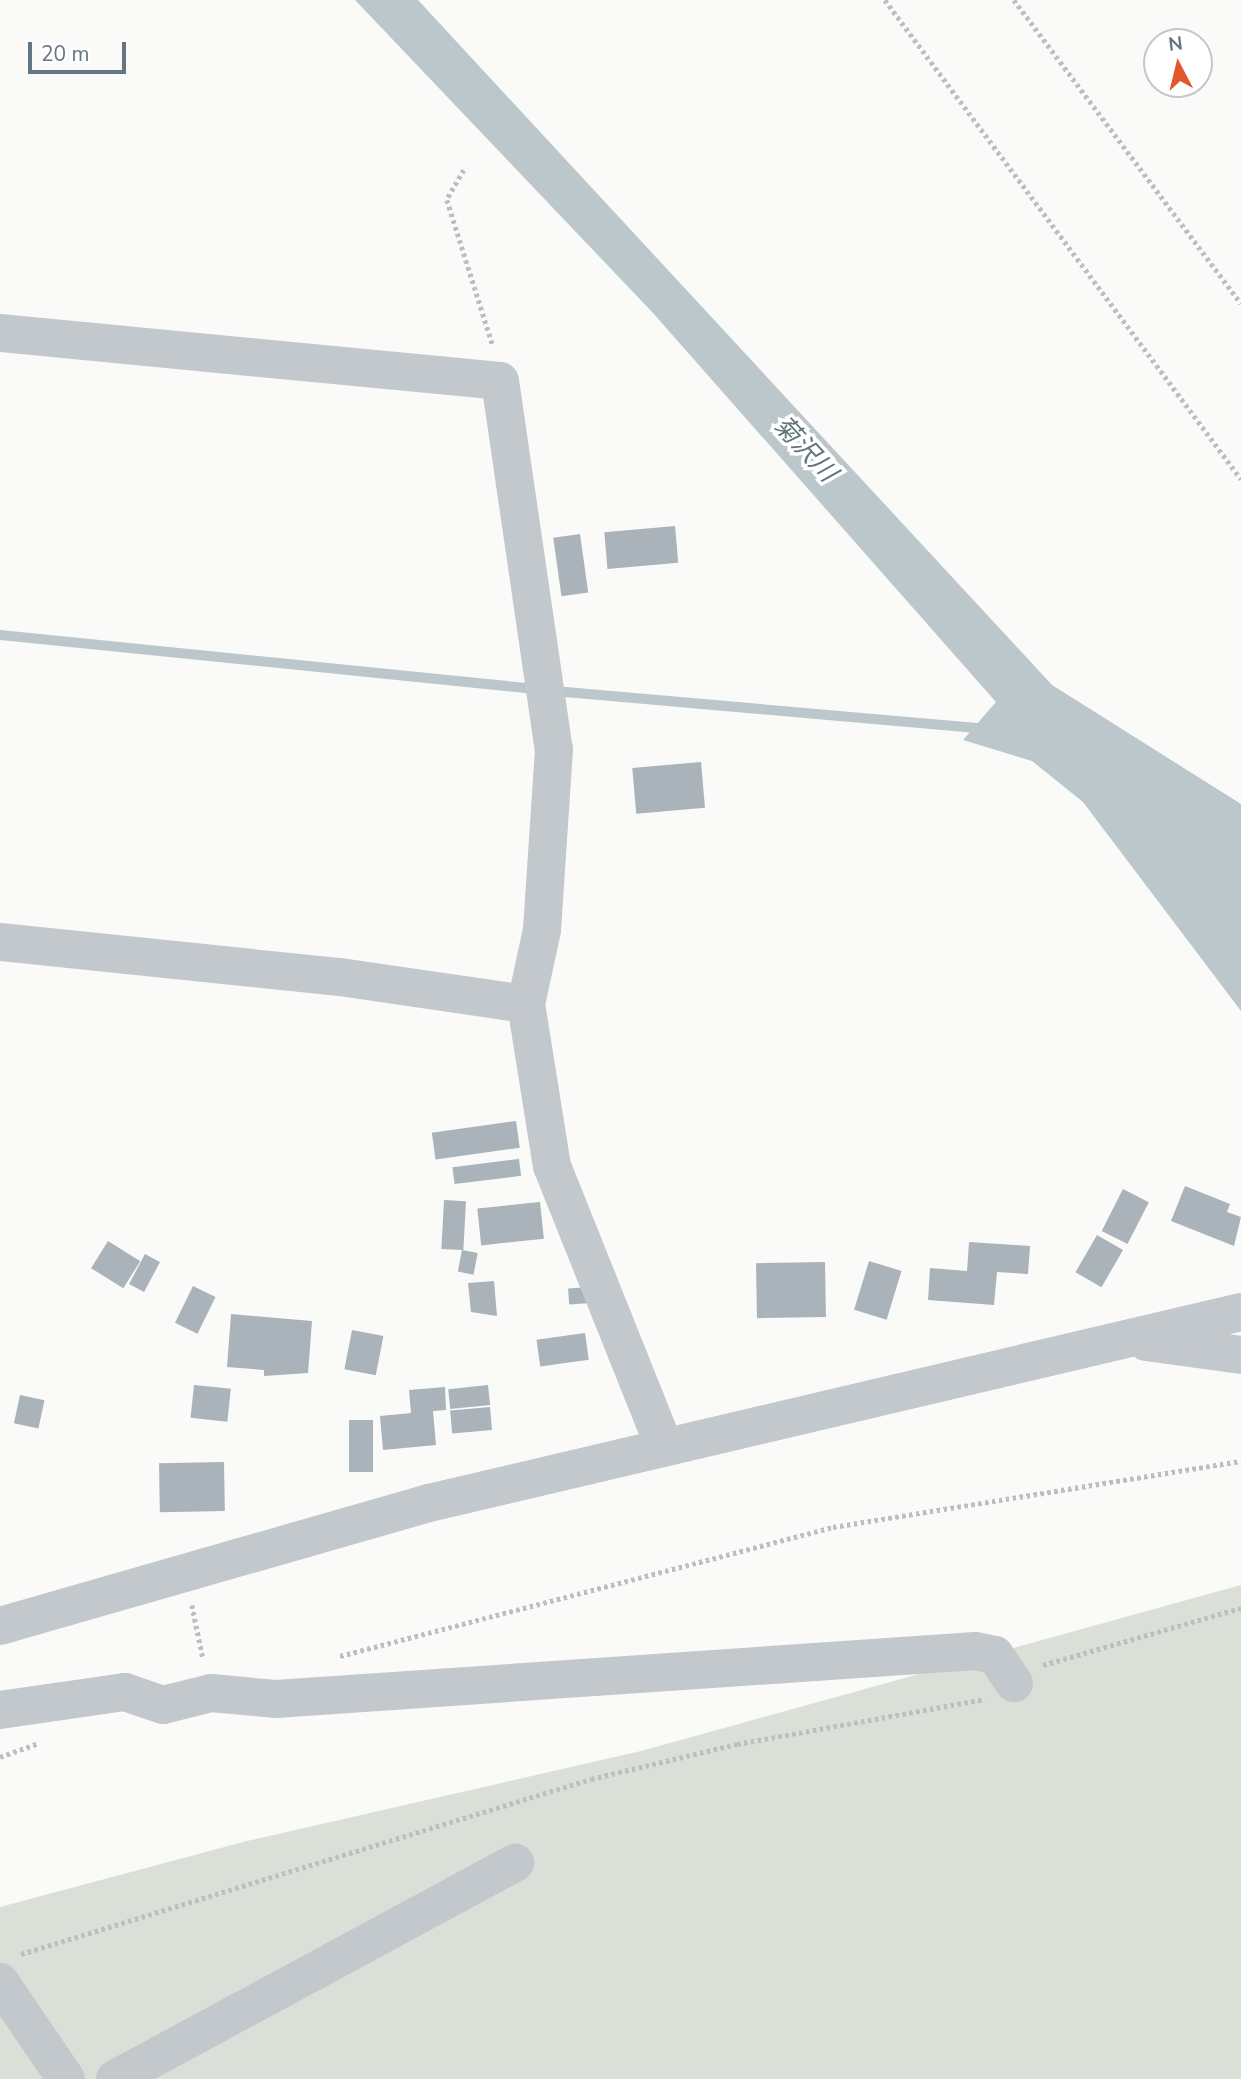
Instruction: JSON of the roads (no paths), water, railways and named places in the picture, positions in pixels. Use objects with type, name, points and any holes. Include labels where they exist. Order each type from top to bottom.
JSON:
[{"type":"street","points":[[0,332],[500,381],[555,749],[542,930],[526,1004],[552,1166],[663,1444]]},
{"type":"street","points":[[0,942],[340,977],[526,1004]]},
{"type":"street","points":[[0,1626],[185,1572],[663,1444],[1241,1312]]},
{"type":"street","points":[[1124,1339],[1241,1355]]},
{"type":"street","points":[[0,1710],[125,1692],[163,1705],[211,1693],[276,1699],[975,1651],[995,1655],[1014,1683]]},
{"type":"street","points":[[115,2079],[515,1863]]},
{"type":"street","points":[[7,1969],[66,2079]]},
{"type":"water","name":"菊沢川","points":[[355,0],[418,0],[1052,685],[1241,804],[1241,1011],[1083,802],[1032,761],[963,740],[996,702],[653,313]]},
{"type":"waterway","points":[[0,635],[536,689]]},
{"type":"waterway","points":[[554,691],[985,729]]}]
